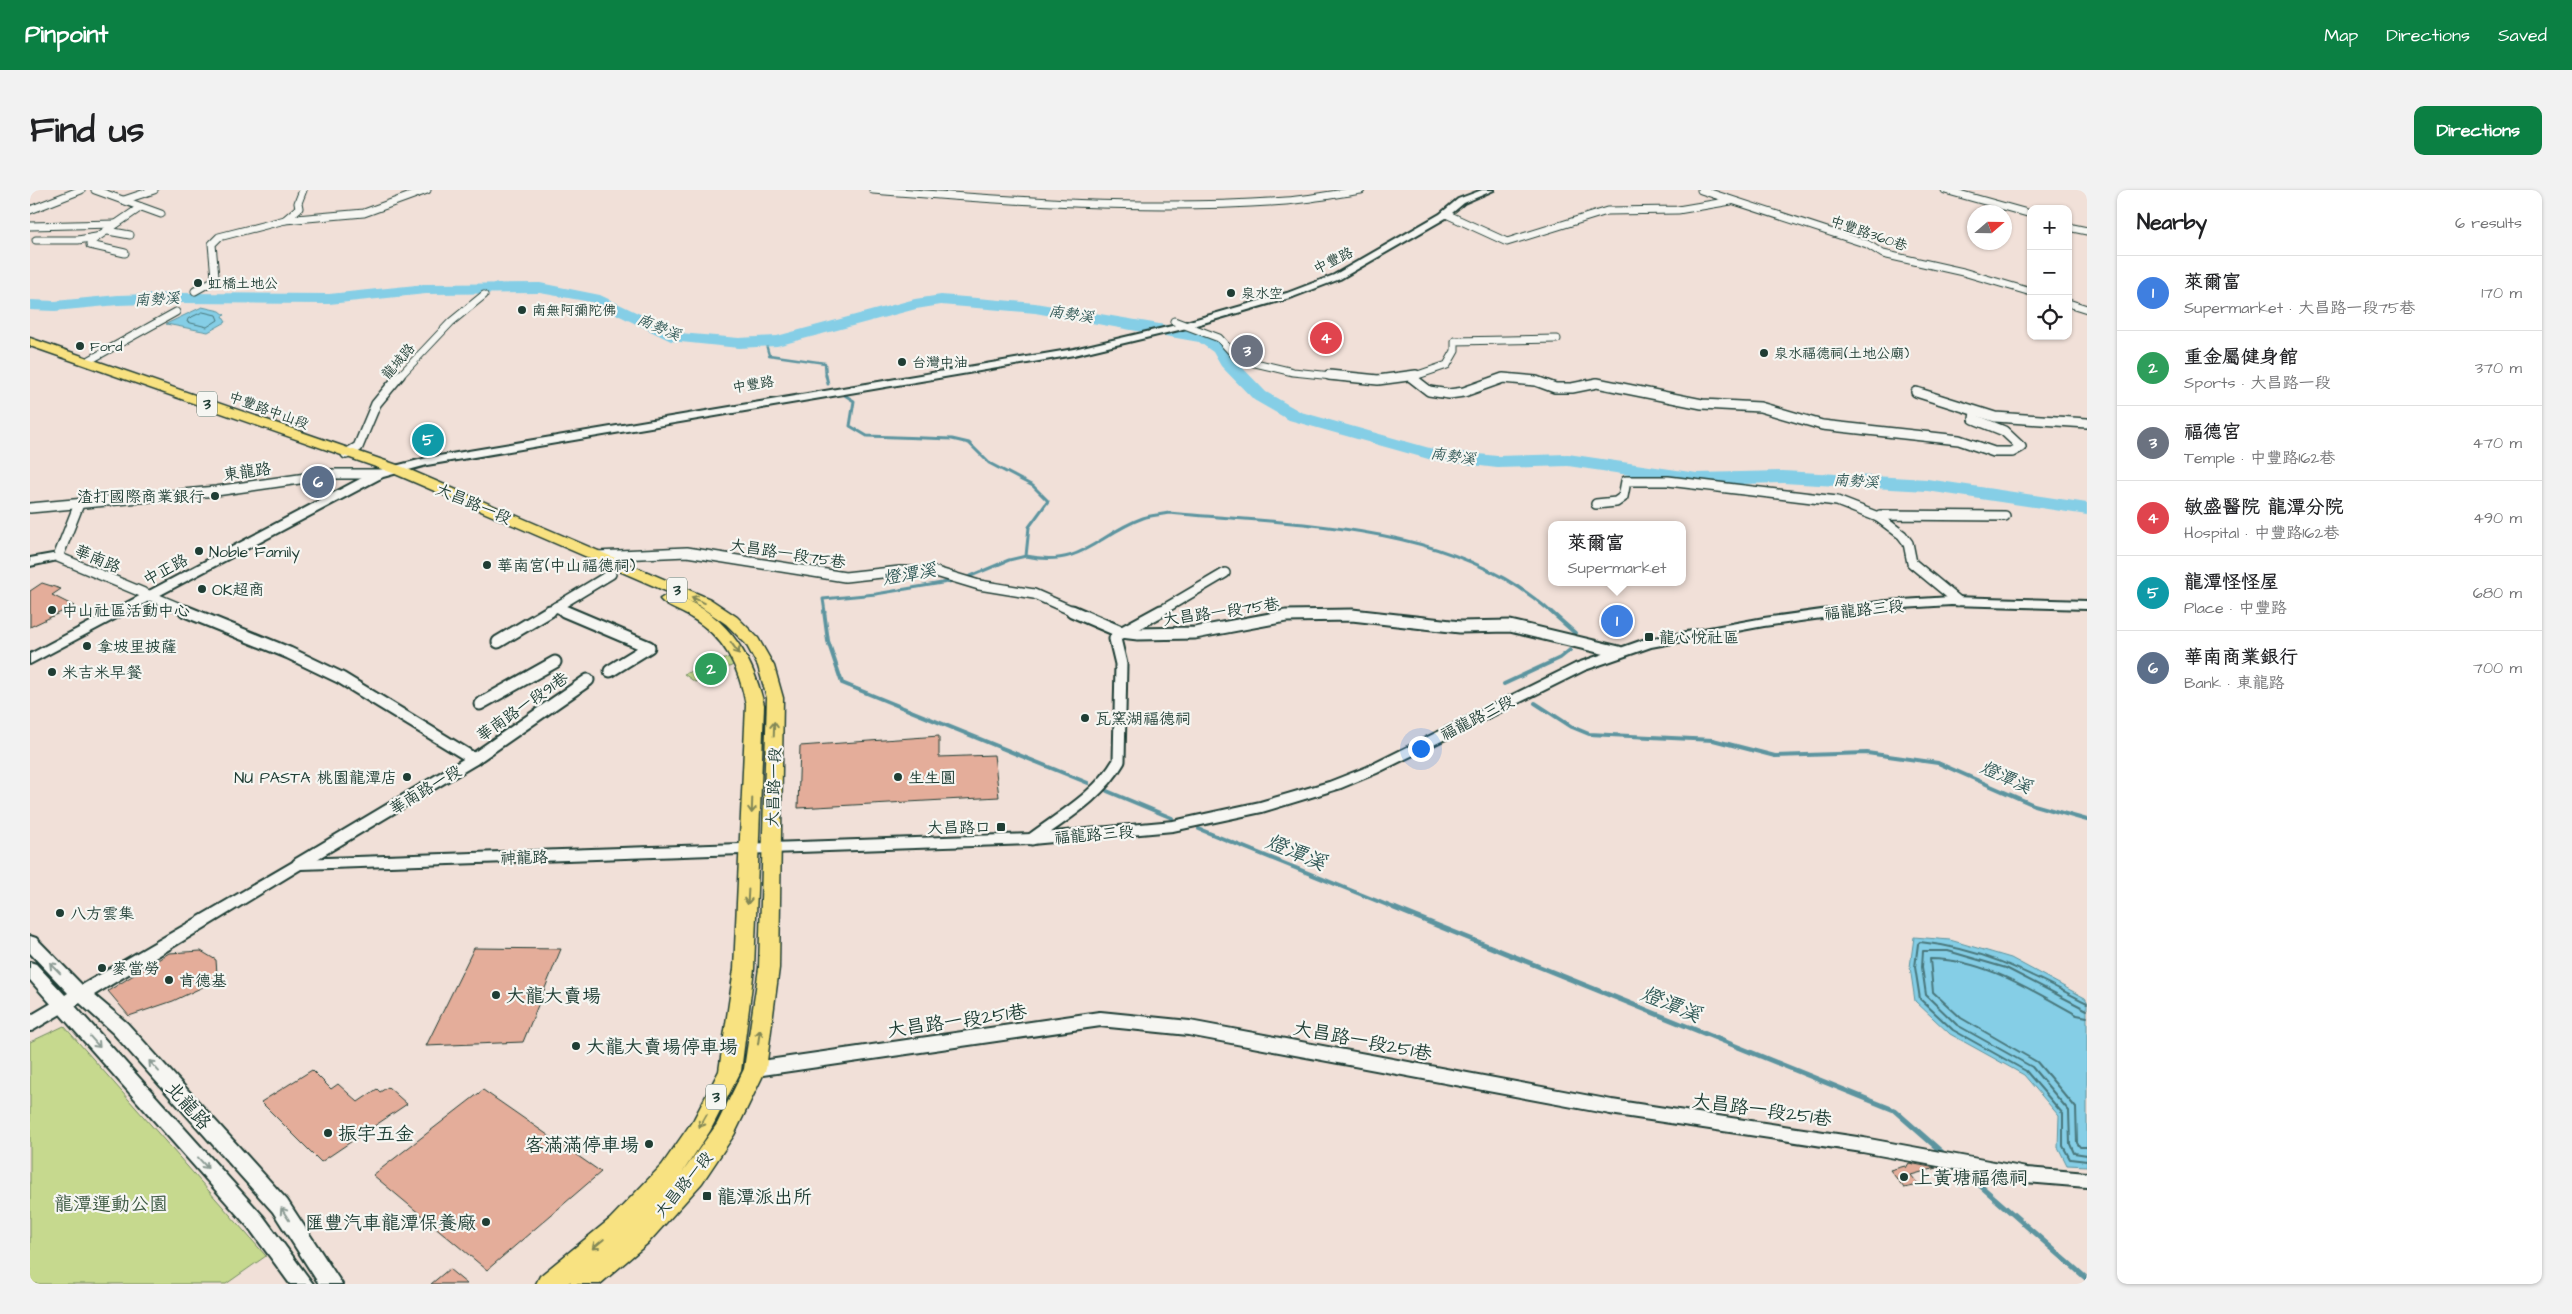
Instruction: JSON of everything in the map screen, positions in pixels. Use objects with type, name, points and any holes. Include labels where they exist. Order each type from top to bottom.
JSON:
[{"type":"main road","name":"中豐路","points":[[912,376],[1074,352],[1152,334],[1326,274],[1433,214],[1435,209],[1451,198],[1471,190]]},
{"type":"main road","name":"中豐路","points":[[387,470],[912,376],[1068,346],[1162,324],[1177,324],[1290,296],[1336,277],[1446,214],[1461,201],[1490,190]]},
{"type":"main road","name":"中豐路中山段","points":[[30,342],[88,361],[387,470]]},
{"type":"main road","name":"中豐路中山段","points":[[30,350],[387,470]]},
{"type":"main road","name":"大昌路一段","points":[[387,470],[596,556],[704,602],[724,613],[752,640],[765,659],[775,698],[761,848],[730,1071],[702,1125],[670,1172],[619,1226],[549,1284]]},
{"type":"main road","name":"大昌路一段","points":[[387,470],[406,483],[688,608],[707,619],[736,647],[746,665],[755,705],[761,848],[770,968],[755,1070],[726,1129],[694,1176],[638,1236],[582,1284]]},
{"type":"main road","name":"中正路","points":[[30,660],[387,470]]},
{"type":"main road","name":"福龍路三段","points":[[761,848],[1032,839],[1173,826],[1301,797],[1372,770],[1532,689],[1619,652],[1700,632],[1886,605],[1958,601],[2087,605]]},
{"type":"main road","name":"神龍路","points":[[298,864],[761,848]]},
{"type":"main road","name":"華南路一段","points":[[64,1004],[298,864]]},
{"type":"main road","name":"北龍路","points":[[30,942],[120,1028],[280,1206],[331,1284]]},
{"type":"main road","name":"北龍路","points":[[30,968],[256,1222],[300,1281]]},
{"type":"street","points":[[30,210],[81,190]]},
{"type":"street","points":[[95,190],[161,214]]},
{"type":"street","points":[[124,200],[154,190]]},
{"type":"street","points":[[285,220],[299,208],[298,203],[303,190]]},
{"type":"street","points":[[195,291],[215,277],[212,244],[219,237],[285,220],[364,213],[411,194],[427,190]]},
{"type":"street","points":[[873,190],[1034,203],[1148,205],[1287,201],[1361,190]]},
{"type":"street","name":"中豐路360巷","points":[[1701,190],[1867,244],[1883,254],[1963,272],[2027,291]]},
{"type":"street","points":[[1945,190],[2027,213]]},
{"type":"street","points":[[1446,214],[1507,242],[1607,211],[1624,208],[1669,211],[1698,208],[1732,201]]},
{"type":"street","points":[[125,253],[90,245],[90,242],[141,206]]},
{"type":"street","points":[[30,226],[115,224]]},
{"type":"street","points":[[2072,227],[2087,231]]},
{"type":"street","points":[[108,231],[130,235]]},
{"type":"street","points":[[36,240],[78,240],[96,237]]},
{"type":"street","name":"龍城路","points":[[346,454],[358,447],[376,404],[402,373],[451,322],[484,294]]},
{"type":"street","points":[[2072,304],[2087,309]]},
{"type":"street","points":[[88,361],[176,312]]},
{"type":"street","points":[[1177,324],[1219,338],[1238,359],[1293,372],[1378,380],[1411,376],[1447,365],[1455,350],[1455,341],[1557,339]]},
{"type":"street","points":[[1411,376],[1429,391],[1449,394],[1464,392],[1503,378],[1536,380],[1555,388],[1572,388],[1597,383],[1702,404],[1760,407],[1822,426],[1959,440],[1994,452],[2012,452],[2021,447],[2004,431],[1974,419],[1975,412]]},
{"type":"street","points":[[1916,392],[1975,412],[2016,420],[2087,423]]},
{"type":"street","name":"東龍路","points":[[30,508],[216,491],[334,474],[387,470]]},
{"type":"street","points":[[1596,504],[1616,502],[1624,497],[1626,482],[1668,481],[1837,502],[1878,517],[1902,535],[1908,543],[1912,563],[1958,601]]},
{"type":"street","name":"華南路","points":[[79,504],[58,557],[152,596]]},
{"type":"street","points":[[1878,517],[1880,515],[2005,516]]},
{"type":"street","name":"大昌路一段75巷","points":[[596,556],[687,552],[845,577],[921,570],[936,572],[967,582],[1034,594],[1125,632],[1185,634],[1286,616],[1314,614],[1352,615],[1460,627],[1510,626],[1619,652]]},
{"type":"street","points":[[30,562],[58,557]]},
{"type":"street","points":[[1032,839],[1088,796],[1116,769],[1119,761],[1120,664],[1115,639],[1117,635],[1225,573]]},
{"type":"street","points":[[498,642],[611,574]]},
{"type":"street","name":"華南路一段","points":[[152,596],[323,669],[390,706],[474,759],[298,864]]},
{"type":"street","points":[[556,607],[649,647],[610,671]]},
{"type":"street","points":[[480,704],[555,662]]},
{"type":"street","name":"華南路一段91巷","points":[[474,759],[588,680]]},
{"type":"street","points":[[30,1024],[64,1004]]},
{"type":"street","name":"大昌路一段251巷","points":[[755,1070],[1100,1019],[1189,1028],[1610,1107],[1863,1145],[1962,1165],[2026,1175],[2087,1180]]},
{"type":"green space","points":[[730,657],[736,664],[695,682],[684,674]]},
{"type":"green space","name":"龍潭運動公園","points":[[64,1026],[266,1256],[226,1284],[30,1284],[30,1042]]},
{"type":"water","points":[[202,307],[220,311],[225,315],[222,316],[226,322],[208,332],[166,324]]},
{"type":"water","points":[[1914,937],[1950,940],[2011,958],[2085,998],[2087,1001],[2087,1166],[2067,1165],[2058,1147],[2059,1116],[2024,1075],[1950,1034],[1915,1001],[1910,967]]},
{"type":"building","points":[[42,583],[61,589],[52,595],[74,606],[30,627],[30,591]]},
{"type":"building","name":"生生圓","points":[[939,736],[939,757],[994,755],[999,797],[798,808],[800,746]]},
{"type":"building","name":"大龍大賣場","points":[[474,948],[561,949],[523,1042],[426,1046]]},
{"type":"building","name":"肯德基","points":[[201,951],[216,960],[217,974],[205,986],[173,1001],[129,1016],[108,991],[169,953]]},
{"type":"building","name":"振宇五金","points":[[312,1070],[331,1089],[338,1084],[358,1102],[377,1089],[380,1092],[388,1087],[407,1104],[321,1162],[261,1102]]},
{"type":"building","name":"匯豐汽車龍潭保養廠","points":[[483,1090],[601,1172],[487,1270],[373,1175]]},
{"type":"building","name":"上黃塘福德祠","points":[[1909,1163],[1936,1168],[1911,1175],[1919,1185],[1904,1188],[1890,1170],[1905,1166],[1906,1168]]},
{"type":"building","points":[[449,1269],[467,1284],[431,1284]]},
{"type":"waterway","name":"南勢溪","points":[[30,305],[55,306],[118,300],[181,298],[329,299],[426,289],[540,288],[595,298],[677,338],[739,343],[777,341],[915,304],[941,300],[1035,308],[1183,333],[1205,339],[1219,349],[1227,362],[1260,396],[1295,416],[1432,454],[1497,462],[1568,460],[1697,479],[1783,477],[1927,485],[2087,509]]},
{"type":"waterway","name":"燈潭溪","points":[[765,341],[769,355],[825,363],[826,377]]},
{"type":"waterway","name":"燈潭溪","points":[[826,375],[828,384]]},
{"type":"waterway","name":"燈潭溪","points":[[843,394],[854,401],[850,426],[867,436],[952,439],[969,443],[989,463],[1033,486],[1048,501],[1029,527],[1026,556]]},
{"type":"waterway","points":[[1026,556],[1045,559],[1062,558],[1076,554],[1127,525],[1146,517],[1169,513],[1319,526],[1370,533],[1420,544],[1467,560],[1511,582],[1551,612]]},
{"type":"waterway","name":"燈潭溪","points":[[966,578],[1009,560],[1026,556]]},
{"type":"waterway","name":"燈潭溪","points":[[825,612],[823,599],[876,594],[954,581]]},
{"type":"waterway","name":"燈潭溪","points":[[824,611],[828,641],[842,683],[1088,783]]},
{"type":"waterway","points":[[1550,611],[1575,633]]},
{"type":"waterway","name":"燈潭溪","points":[[1504,684],[1560,658],[1570,650]]},
{"type":"waterway","name":"燈潭溪","points":[[1535,703],[1572,727],[1589,734],[1713,740],[1775,756],[1867,753],[1938,763],[2034,805],[2087,820]]},
{"type":"waterway","name":"燈潭溪","points":[[1107,791],[1172,818]]},
{"type":"waterway","name":"燈潭溪","points":[[1199,829],[1397,909]]},
{"type":"waterway","name":"燈潭溪","points":[[1394,908],[1894,1110],[1944,1154]]},
{"type":"waterway","name":"燈潭溪","points":[[1959,1167],[2087,1279]]},
{"type":"place","name":"虹橋土地公","points":[[198,283]]},
{"type":"place","name":"泉水空","points":[[1231,293]]},
{"type":"place","name":"南無阿彌陀佛","points":[[522,310]]},
{"type":"place","name":"敏盛醫院 龍潭分院","points":[[1326,338]]},
{"type":"place","name":"Ford","points":[[80,346]]},
{"type":"place","name":"福德宮","points":[[1247,351]]},
{"type":"place","name":"泉水福德祠(土地公廟)","points":[[1764,353]]},
{"type":"place","name":"台灣中油","points":[[902,362]]},
{"type":"place","name":"龍潭怪怪屋","points":[[428,440]]},
{"type":"place","name":"華南商業銀行","points":[[318,482]]},
{"type":"place","name":"渣打國際商業銀行","points":[[215,496]]},
{"type":"place","name":"Noble Family","points":[[199,551]]},
{"type":"place","name":"華南宮(中山福德祠)","points":[[487,565]]},
{"type":"place","name":"OK超商","points":[[202,589]]},
{"type":"place","name":"中山社區活動中心","points":[[52,610]]},
{"type":"place","name":"萊爾富","points":[[1617,621]]},
{"type":"place","name":"龍心悅社區","points":[[1649,637]]},
{"type":"place","name":"拿坡里披薩","points":[[87,646]]},
{"type":"place","name":"重金屬健身館","points":[[711,669]]},
{"type":"place","name":"米吉米早餐","points":[[52,672]]},
{"type":"place","name":"瓦窯湖福德祠","points":[[1085,718]]},
{"type":"place","name":"NU PASTA 桃園龍潭店","points":[[407,777]]},
{"type":"place","name":"生生圓","points":[[898,777]]},
{"type":"place","name":"大昌路口","points":[[1001,827]]},
{"type":"place","name":"八方雲集","points":[[60,913]]},
{"type":"place","name":"麥當勞","points":[[102,968]]},
{"type":"place","name":"肯德基","points":[[169,980]]},
{"type":"place","name":"大龍大賣場","points":[[496,995]]},
{"type":"place","name":"大龍大賣場停車場","points":[[576,1046]]},
{"type":"place","name":"振宇五金","points":[[328,1133]]},
{"type":"place","name":"客滿滿停車場","points":[[649,1144]]},
{"type":"place","name":"上黃塘福德祠","points":[[1904,1177]]},
{"type":"place","name":"龍潭派出所","points":[[707,1196]]},
{"type":"place","name":"匯豐汽車龍潭保養廠","points":[[486,1222]]}]
